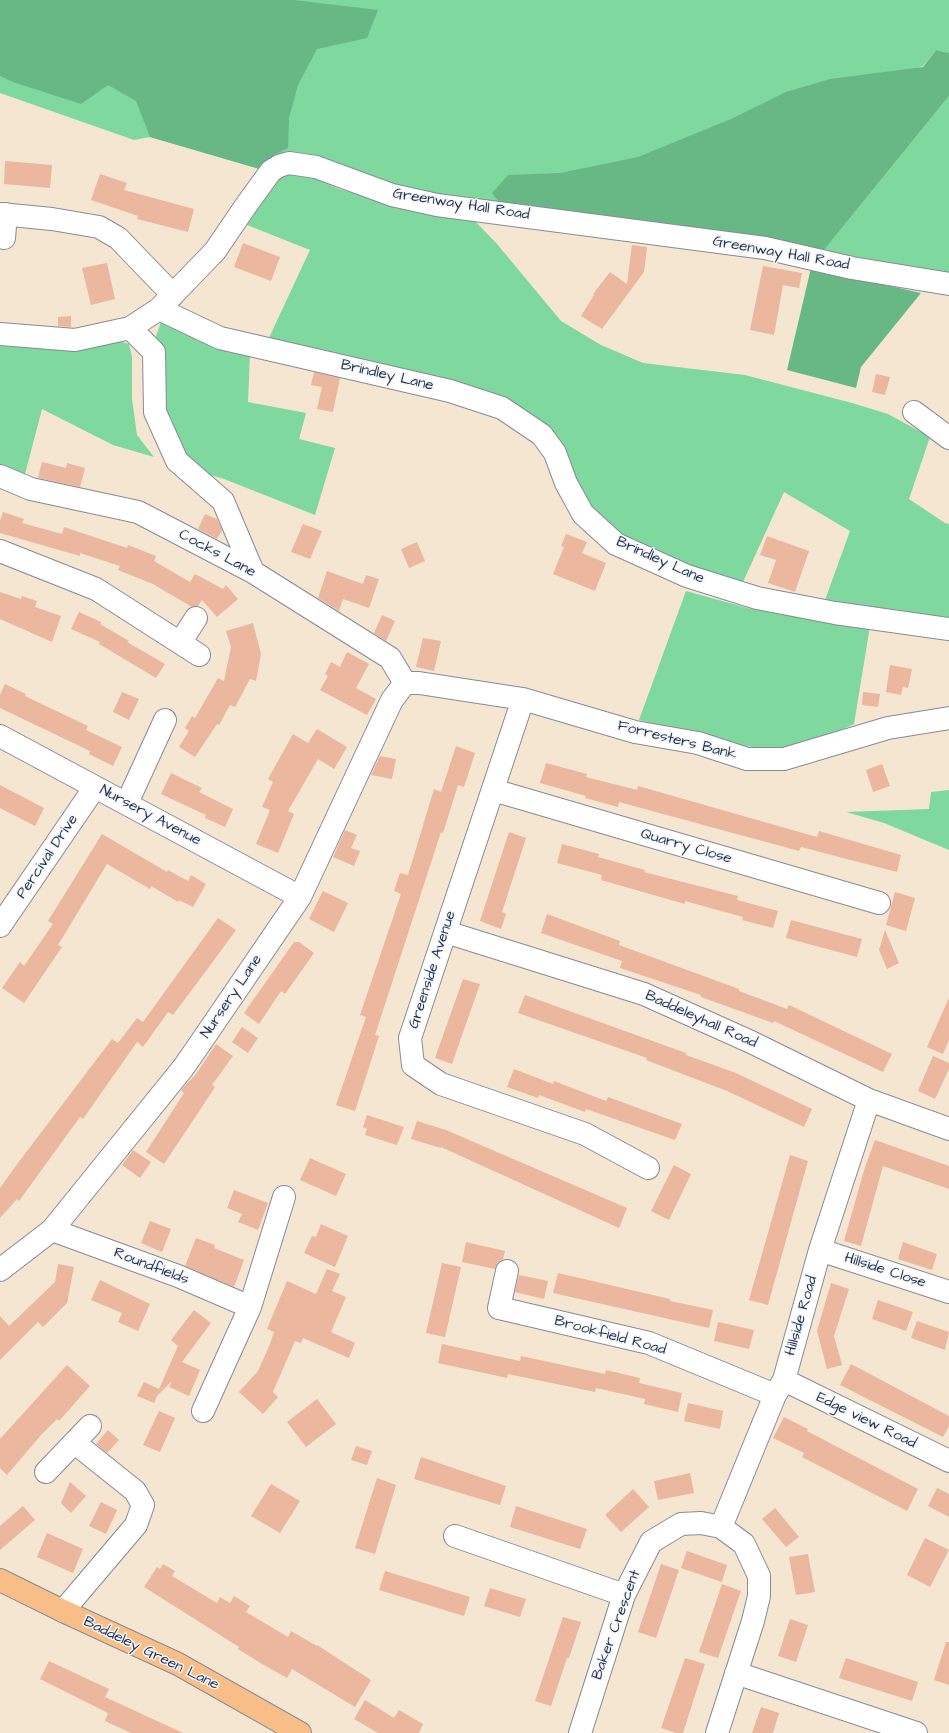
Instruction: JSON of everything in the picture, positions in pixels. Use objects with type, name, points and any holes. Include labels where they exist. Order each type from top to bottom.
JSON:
[{"type":"main road","name":"Baddeley Green Lane","points":[[0,1580],[178,1664],[300,1733]]},
{"type":"street","name":"Greenway Hall Road","points":[[0,334],[75,340],[130,328],[166,302],[216,251],[247,204],[272,171],[279,166],[289,163],[316,167],[392,196],[437,205],[765,248],[852,268],[949,284]]},
{"type":"street","points":[[4,238],[3,214],[52,219],[99,227],[118,238],[166,302]]},
{"type":"street","name":"Brindley Lane","points":[[166,302],[220,338],[450,391],[502,408],[542,435],[555,453],[566,483],[583,514],[616,544],[687,576],[757,598],[835,613],[949,629]]},
{"type":"street","points":[[130,328],[154,352],[155,412],[177,461],[223,500],[253,572]]},
{"type":"street","points":[[914,412],[949,438]]},
{"type":"street","name":"Cocks Lane","points":[[0,476],[31,489],[138,512],[253,572],[390,658],[405,683]]},
{"type":"street","points":[[0,551],[96,589],[199,655]]},
{"type":"street","points":[[180,643],[196,618]]},
{"type":"street","name":"Forresters Bank","points":[[405,683],[419,682],[523,699],[635,732],[698,743],[747,759],[784,759],[888,728],[949,718]]},
{"type":"street","name":"Nursery Lane","points":[[0,1270],[52,1230],[183,1068],[300,897],[392,700],[405,683]]},
{"type":"street","name":"Greenside Avenue","points":[[523,699],[410,1038],[413,1065],[441,1084],[585,1134],[648,1168]]},
{"type":"street","points":[[127,803],[164,720]]},
{"type":"street","name":"Nursery Avenue","points":[[0,736],[300,897]]},
{"type":"street","name":"Percival Drive","points":[[0,926],[95,787]]},
{"type":"street","name":"Quarry Close","points":[[493,790],[880,904]]},
{"type":"street","name":"Baddeleyhall Road","points":[[446,932],[644,994],[751,1042],[869,1100],[949,1129]]},
{"type":"street","name":"Hillside Road","points":[[721,1527],[779,1388],[820,1250],[869,1100]]},
{"type":"street","points":[[204,1411],[250,1307],[284,1197]]},
{"type":"street","name":"Roundfields","points":[[52,1230],[178,1276],[250,1307]]},
{"type":"street","name":"Hillside Close","points":[[820,1250],[949,1292]]},
{"type":"street","name":"Brookfield Road","points":[[507,1272],[500,1308],[649,1343],[779,1388]]},
{"type":"street","name":"Edge view Road","points":[[779,1388],[949,1461]]},
{"type":"street","points":[[46,1472],[90,1426]]},
{"type":"street","points":[[63,1611],[136,1525],[143,1505],[135,1491],[75,1443]]},
{"type":"street","name":"Baker Crescent","points":[[580,1733],[624,1596],[651,1542],[681,1524],[701,1523],[721,1527],[744,1544],[759,1576],[758,1602],[717,1733]]},
{"type":"street","points":[[455,1536],[624,1596]]},
{"type":"street","points":[[736,1674],[916,1733]]},
{"type":"green space","points":[[0,0],[949,0],[949,53],[936,50],[923,66],[516,210],[407,194],[289,154],[274,155],[263,170],[150,137],[134,140],[0,93]]},
{"type":"green space","points":[[0,0],[294,0],[378,10],[367,38],[317,49],[298,85],[289,118],[288,148],[274,155],[263,170],[150,137],[136,101],[108,85],[81,104],[13,82],[0,76]]},
{"type":"green space","points":[[936,50],[949,53],[949,96],[820,255],[503,208],[492,193],[508,175],[560,173],[638,157],[731,119],[786,92],[830,79],[923,67]]},
{"type":"green space","points":[[949,96],[949,277],[820,255]]},
{"type":"green space","points":[[295,170],[339,189],[407,208],[474,220],[497,244],[561,321],[601,345],[643,363],[745,375],[888,414],[930,437],[909,499],[945,523],[949,524],[949,620],[927,620],[825,600],[850,531],[784,492],[743,582],[687,569],[623,538],[582,501],[539,427],[267,342],[310,250],[242,223],[273,178]]},
{"type":"green space","points":[[811,268],[921,293],[861,367],[856,388],[787,370]]},
{"type":"green space","points":[[161,322],[250,353],[248,402],[306,413],[299,439],[335,448],[315,515],[224,479],[190,469],[160,405],[154,342]]},
{"type":"green space","points":[[118,341],[129,344],[132,357],[132,399],[137,435],[154,457],[113,445],[42,409],[24,478],[0,469],[0,345],[71,348]]},
{"type":"green space","points":[[686,591],[751,609],[870,626],[854,724],[811,742],[790,747],[768,748],[724,743],[639,720]]},
{"type":"green space","points":[[949,790],[949,850],[884,823],[846,812],[929,809],[931,792]]},
{"type":"building","points":[[5,161],[52,165],[50,188],[4,184]]},
{"type":"building","points":[[100,174],[127,183],[124,190],[194,209],[188,232],[137,219],[138,216],[91,200]]},
{"type":"building","points":[[243,243],[280,257],[271,281],[234,267]]},
{"type":"building","points":[[632,245],[647,247],[644,272],[602,329],[581,316],[594,295],[593,294],[610,272],[627,284]]},
{"type":"building","points":[[107,263],[115,299],[91,305],[82,268]]},
{"type":"building","points":[[763,266],[802,273],[799,288],[783,285],[774,335],[750,330]]},
{"type":"building","points":[[71,316],[71,327],[58,326],[58,317]]},
{"type":"building","points":[[314,372],[340,378],[333,412],[317,409],[322,387],[311,385]]},
{"type":"building","points":[[876,374],[890,377],[885,395],[872,392]]},
{"type":"building","points":[[42,462],[66,468],[67,463],[85,468],[80,487],[38,478]]},
{"type":"building","points":[[3,512],[24,519],[22,523],[62,534],[64,527],[127,548],[128,545],[156,556],[154,561],[190,582],[195,574],[223,589],[226,585],[238,599],[217,617],[202,600],[198,606],[192,607],[153,584],[118,570],[120,566],[80,553],[80,556],[0,533],[0,521]]},
{"type":"building","points":[[205,514],[217,519],[222,530],[217,539],[198,529]]},
{"type":"building","points":[[303,524],[322,531],[310,559],[291,552]]},
{"type":"building","points":[[566,534],[587,542],[582,553],[606,563],[595,591],[553,574],[564,547],[561,546]]},
{"type":"building","points":[[767,536],[809,551],[795,592],[768,583],[776,560],[760,555]]},
{"type":"building","points":[[417,542],[425,561],[409,568],[401,549]]},
{"type":"building","points":[[327,571],[363,584],[366,575],[379,579],[369,608],[343,599],[339,611],[318,598]]},
{"type":"building","points":[[0,592],[21,599],[22,596],[37,601],[35,607],[61,616],[52,642],[0,619]]},
{"type":"building","points":[[79,612],[101,622],[100,624],[129,641],[127,642],[165,664],[156,678],[99,644],[100,642],[71,629]]},
{"type":"building","points":[[382,615],[395,621],[386,641],[374,633]]},
{"type":"building","points":[[253,623],[261,654],[256,681],[250,679],[235,707],[230,705],[219,725],[217,724],[195,757],[179,747],[189,731],[185,728],[192,716],[195,718],[218,678],[224,681],[231,647],[226,631]]},
{"type":"building","points":[[423,638],[441,641],[434,671],[416,667]]},
{"type":"building","points":[[347,652],[369,664],[356,688],[376,699],[367,715],[320,690],[328,676],[325,674],[331,662],[340,667]]},
{"type":"building","points":[[890,665],[912,669],[908,688],[903,687],[901,695],[886,692]]},
{"type":"building","points":[[5,684],[26,694],[25,696],[88,726],[86,730],[122,747],[113,766],[89,754],[90,751],[0,708],[0,695]]},
{"type":"building","points":[[122,692],[139,699],[129,720],[113,712]]},
{"type":"building","points":[[863,692],[880,694],[878,707],[862,705]]},
{"type":"building","points":[[317,729],[347,747],[334,769],[318,759],[288,811],[294,814],[278,853],[256,844],[270,810],[262,807],[273,782],[268,779],[293,734],[308,743]]},
{"type":"building","points":[[456,746],[475,753],[464,787],[458,785],[443,833],[441,832],[375,1035],[379,1036],[355,1111],[336,1105],[366,1017],[360,1015],[401,894],[394,891],[400,873],[408,875],[434,789],[441,792]]},
{"type":"building","points":[[380,756],[396,759],[392,779],[371,775]]},
{"type":"building","points":[[546,763],[587,774],[586,777],[637,790],[638,786],[817,837],[819,831],[901,855],[897,872],[801,847],[799,851],[619,802],[618,807],[585,798],[586,796],[540,783]]},
{"type":"building","points":[[882,764],[890,786],[873,792],[866,770]]},
{"type":"building","points":[[171,773],[202,788],[199,792],[233,809],[225,827],[205,818],[206,815],[161,794]]},
{"type":"building","points":[[0,785],[44,808],[35,826],[0,808]]},
{"type":"building","points":[[345,830],[357,835],[351,848],[360,851],[354,866],[333,857]]},
{"type":"building","points":[[509,832],[526,838],[502,912],[506,914],[501,929],[480,921]]},
{"type":"building","points":[[102,834],[167,872],[168,870],[188,881],[191,875],[206,884],[193,907],[179,900],[178,902],[151,886],[150,889],[107,864],[58,945],[62,947],[24,1003],[2,988],[20,962],[24,966],[53,924],[48,921]]},
{"type":"building","points":[[562,844],[599,854],[598,857],[645,870],[644,872],[738,896],[737,900],[778,911],[773,928],[742,920],[743,917],[685,901],[685,904],[601,880],[602,875],[557,863]]},
{"type":"building","points":[[323,891],[348,903],[334,932],[309,919]]},
{"type":"building","points":[[895,892],[915,898],[906,931],[886,925]]},
{"type":"building","points":[[547,914],[620,941],[619,945],[739,989],[739,991],[787,1009],[789,1005],[892,1054],[883,1072],[774,1021],[773,1023],[701,997],[701,995],[620,968],[622,961],[541,933]]},
{"type":"building","points":[[218,918],[236,930],[173,1015],[168,1012],[143,1047],[137,1042],[83,1119],[80,1117],[19,1201],[17,1199],[0,1218],[0,1188],[18,1163],[112,1039],[118,1043],[137,1018],[143,1022]]},
{"type":"building","points":[[791,920],[862,939],[857,957],[786,938]]},
{"type":"building","points":[[885,930],[899,963],[887,969],[879,950]]},
{"type":"building","points":[[294,942],[299,942],[314,953],[285,994],[281,991],[259,1024],[244,1013]]},
{"type":"building","points":[[463,979],[480,984],[452,1064],[435,1058]]},
{"type":"building","points":[[525,995],[686,1053],[686,1055],[736,1073],[812,1109],[804,1127],[727,1091],[646,1060],[647,1058],[518,1013]]},
{"type":"building","points":[[949,998],[949,1040],[943,1054],[927,1047]]},
{"type":"building","points":[[242,1027],[258,1038],[248,1053],[232,1042]]},
{"type":"building","points":[[216,1044],[233,1056],[212,1085],[215,1087],[164,1164],[146,1152],[184,1093],[181,1090],[196,1074]]},
{"type":"building","points":[[933,1056],[949,1063],[949,1069],[935,1099],[918,1091]]},
{"type":"building","points":[[514,1069],[553,1084],[554,1081],[606,1101],[608,1097],[682,1124],[675,1140],[586,1109],[585,1112],[539,1095],[538,1098],[507,1087]]},
{"type":"building","points":[[367,1115],[404,1127],[397,1145],[365,1135],[367,1129],[363,1127]]},
{"type":"building","points":[[417,1121],[446,1130],[627,1208],[619,1228],[441,1147],[411,1139]]},
{"type":"building","points":[[875,1140],[949,1166],[949,1189],[883,1166],[861,1246],[844,1241],[865,1167]]},
{"type":"building","points":[[133,1150],[151,1162],[140,1178],[122,1165]]},
{"type":"building","points":[[790,1155],[808,1161],[768,1305],[749,1300]]},
{"type":"building","points":[[310,1158],[346,1174],[336,1196],[300,1180]]},
{"type":"building","points":[[674,1165],[691,1174],[669,1220],[651,1211]]},
{"type":"building","points":[[234,1190],[268,1203],[258,1230],[238,1222],[242,1214],[227,1208]]},
{"type":"building","points":[[150,1221],[171,1229],[162,1252],[141,1243]]},
{"type":"building","points":[[321,1224],[348,1236],[335,1267],[304,1253],[312,1236],[316,1237]]},
{"type":"building","points":[[196,1238],[215,1245],[214,1248],[244,1260],[234,1287],[185,1266]]},
{"type":"building","points":[[466,1242],[505,1251],[503,1259],[498,1263],[495,1269],[462,1262]]},
{"type":"building","points":[[903,1242],[937,1254],[932,1270],[898,1259]]},
{"type":"building","points":[[442,1263],[461,1267],[445,1337],[426,1333]]},
{"type":"building","points":[[58,1264],[74,1267],[67,1303],[43,1327],[38,1322],[0,1360],[0,1316],[9,1326],[55,1282]]},
{"type":"building","points":[[327,1269],[340,1274],[332,1291],[346,1297],[331,1332],[355,1343],[349,1358],[303,1338],[301,1343],[295,1341],[273,1392],[278,1397],[263,1414],[239,1392],[258,1371],[270,1344],[274,1332],[267,1329],[287,1281],[316,1294]]},
{"type":"building","points":[[558,1273],[670,1299],[670,1301],[713,1310],[709,1328],[553,1293]]},
{"type":"building","points":[[519,1275],[548,1281],[544,1299],[515,1292]]},
{"type":"building","points":[[100,1280],[150,1304],[138,1331],[118,1322],[122,1313],[91,1300]]},
{"type":"building","points":[[831,1283],[849,1289],[834,1336],[842,1365],[827,1369],[817,1331]]},
{"type":"building","points":[[878,1300],[913,1312],[906,1331],[872,1319]]},
{"type":"building","points":[[194,1310],[211,1323],[182,1362],[200,1370],[189,1396],[169,1387],[172,1381],[157,1396],[154,1403],[137,1396],[144,1382],[159,1389],[178,1346],[171,1340]]},
{"type":"building","points":[[917,1321],[949,1332],[945,1350],[911,1338]]},
{"type":"building","points":[[718,1322],[754,1330],[749,1349],[714,1341]]},
{"type":"building","points":[[442,1344],[520,1361],[521,1356],[605,1374],[606,1370],[640,1378],[639,1383],[682,1393],[678,1412],[644,1404],[645,1399],[596,1388],[595,1392],[508,1374],[507,1378],[438,1363]]},
{"type":"building","points":[[851,1364],[949,1416],[949,1426],[943,1437],[840,1385]]},
{"type":"building","points":[[67,1365],[90,1386],[59,1421],[57,1419],[41,1435],[7,1475],[0,1468],[0,1439]]},
{"type":"building","points":[[317,1399],[336,1424],[306,1447],[287,1422]]},
{"type":"building","points":[[688,1403],[723,1411],[720,1429],[684,1421]]},
{"type":"building","points":[[159,1411],[175,1418],[160,1452],[143,1445]]},
{"type":"building","points":[[784,1417],[808,1429],[807,1431],[918,1489],[907,1511],[802,1457],[804,1453],[773,1438]]},
{"type":"building","points":[[108,1430],[119,1440],[107,1453],[96,1444]]},
{"type":"building","points":[[356,1446],[372,1451],[367,1465],[351,1460]]},
{"type":"building","points":[[421,1457],[506,1486],[500,1505],[414,1479]]},
{"type":"building","points":[[690,1473],[694,1493],[658,1500],[654,1481]]},
{"type":"building","points":[[377,1478],[396,1485],[375,1554],[355,1548]]},
{"type":"building","points":[[70,1482],[86,1496],[71,1513],[61,1503]]},
{"type":"building","points":[[271,1484],[300,1501],[280,1533],[251,1516]]},
{"type":"building","points":[[937,1488],[949,1494],[949,1517],[928,1506]]},
{"type":"building","points":[[633,1489],[649,1507],[621,1532],[605,1515]]},
{"type":"building","points":[[101,1502],[117,1510],[106,1534],[89,1526]]},
{"type":"building","points":[[23,1506],[35,1520],[0,1550],[0,1526]]},
{"type":"building","points":[[516,1506],[587,1529],[580,1549],[510,1527]]},
{"type":"building","points":[[775,1508],[799,1537],[786,1547],[762,1519]]},
{"type":"building","points":[[47,1533],[83,1549],[73,1573],[37,1557]]},
{"type":"building","points":[[925,1538],[949,1550],[930,1587],[907,1575]]},
{"type":"building","points":[[687,1551],[727,1565],[722,1582],[681,1568]]},
{"type":"building","points":[[808,1554],[815,1592],[796,1595],[789,1557]]},
{"type":"building","points":[[163,1564],[175,1571],[172,1576],[217,1603],[220,1597],[230,1603],[234,1596],[250,1606],[246,1612],[288,1637],[291,1631],[317,1645],[371,1680],[355,1707],[292,1669],[287,1678],[262,1664],[238,1649],[239,1647],[144,1587],[157,1567],[160,1569]]},
{"type":"building","points":[[661,1564],[679,1570],[656,1638],[638,1632]]},
{"type":"building","points":[[385,1571],[470,1597],[464,1616],[379,1590]]},
{"type":"building","points":[[722,1584],[741,1591],[718,1658],[699,1652]]},
{"type":"building","points":[[490,1588],[526,1599],[520,1617],[484,1606]]},
{"type":"building","points":[[563,1617],[581,1622],[551,1706],[535,1701]]},
{"type":"building","points":[[790,1619],[808,1625],[796,1662],[778,1656]]},
{"type":"building","points":[[946,1642],[949,1642],[949,1685],[934,1680]]},
{"type":"building","points":[[685,1658],[705,1664],[683,1733],[676,1733],[661,1728]]},
{"type":"building","points":[[846,1658],[918,1682],[912,1701],[839,1678]]},
{"type":"building","points":[[49,1661],[109,1689],[105,1697],[183,1733],[131,1733],[105,1721],[108,1713],[40,1679]]},
{"type":"building","points":[[365,1700],[394,1718],[399,1710],[423,1724],[419,1733],[378,1733],[354,1719]]},
{"type":"building","points":[[761,1707],[779,1713],[773,1733],[752,1733]]}]
